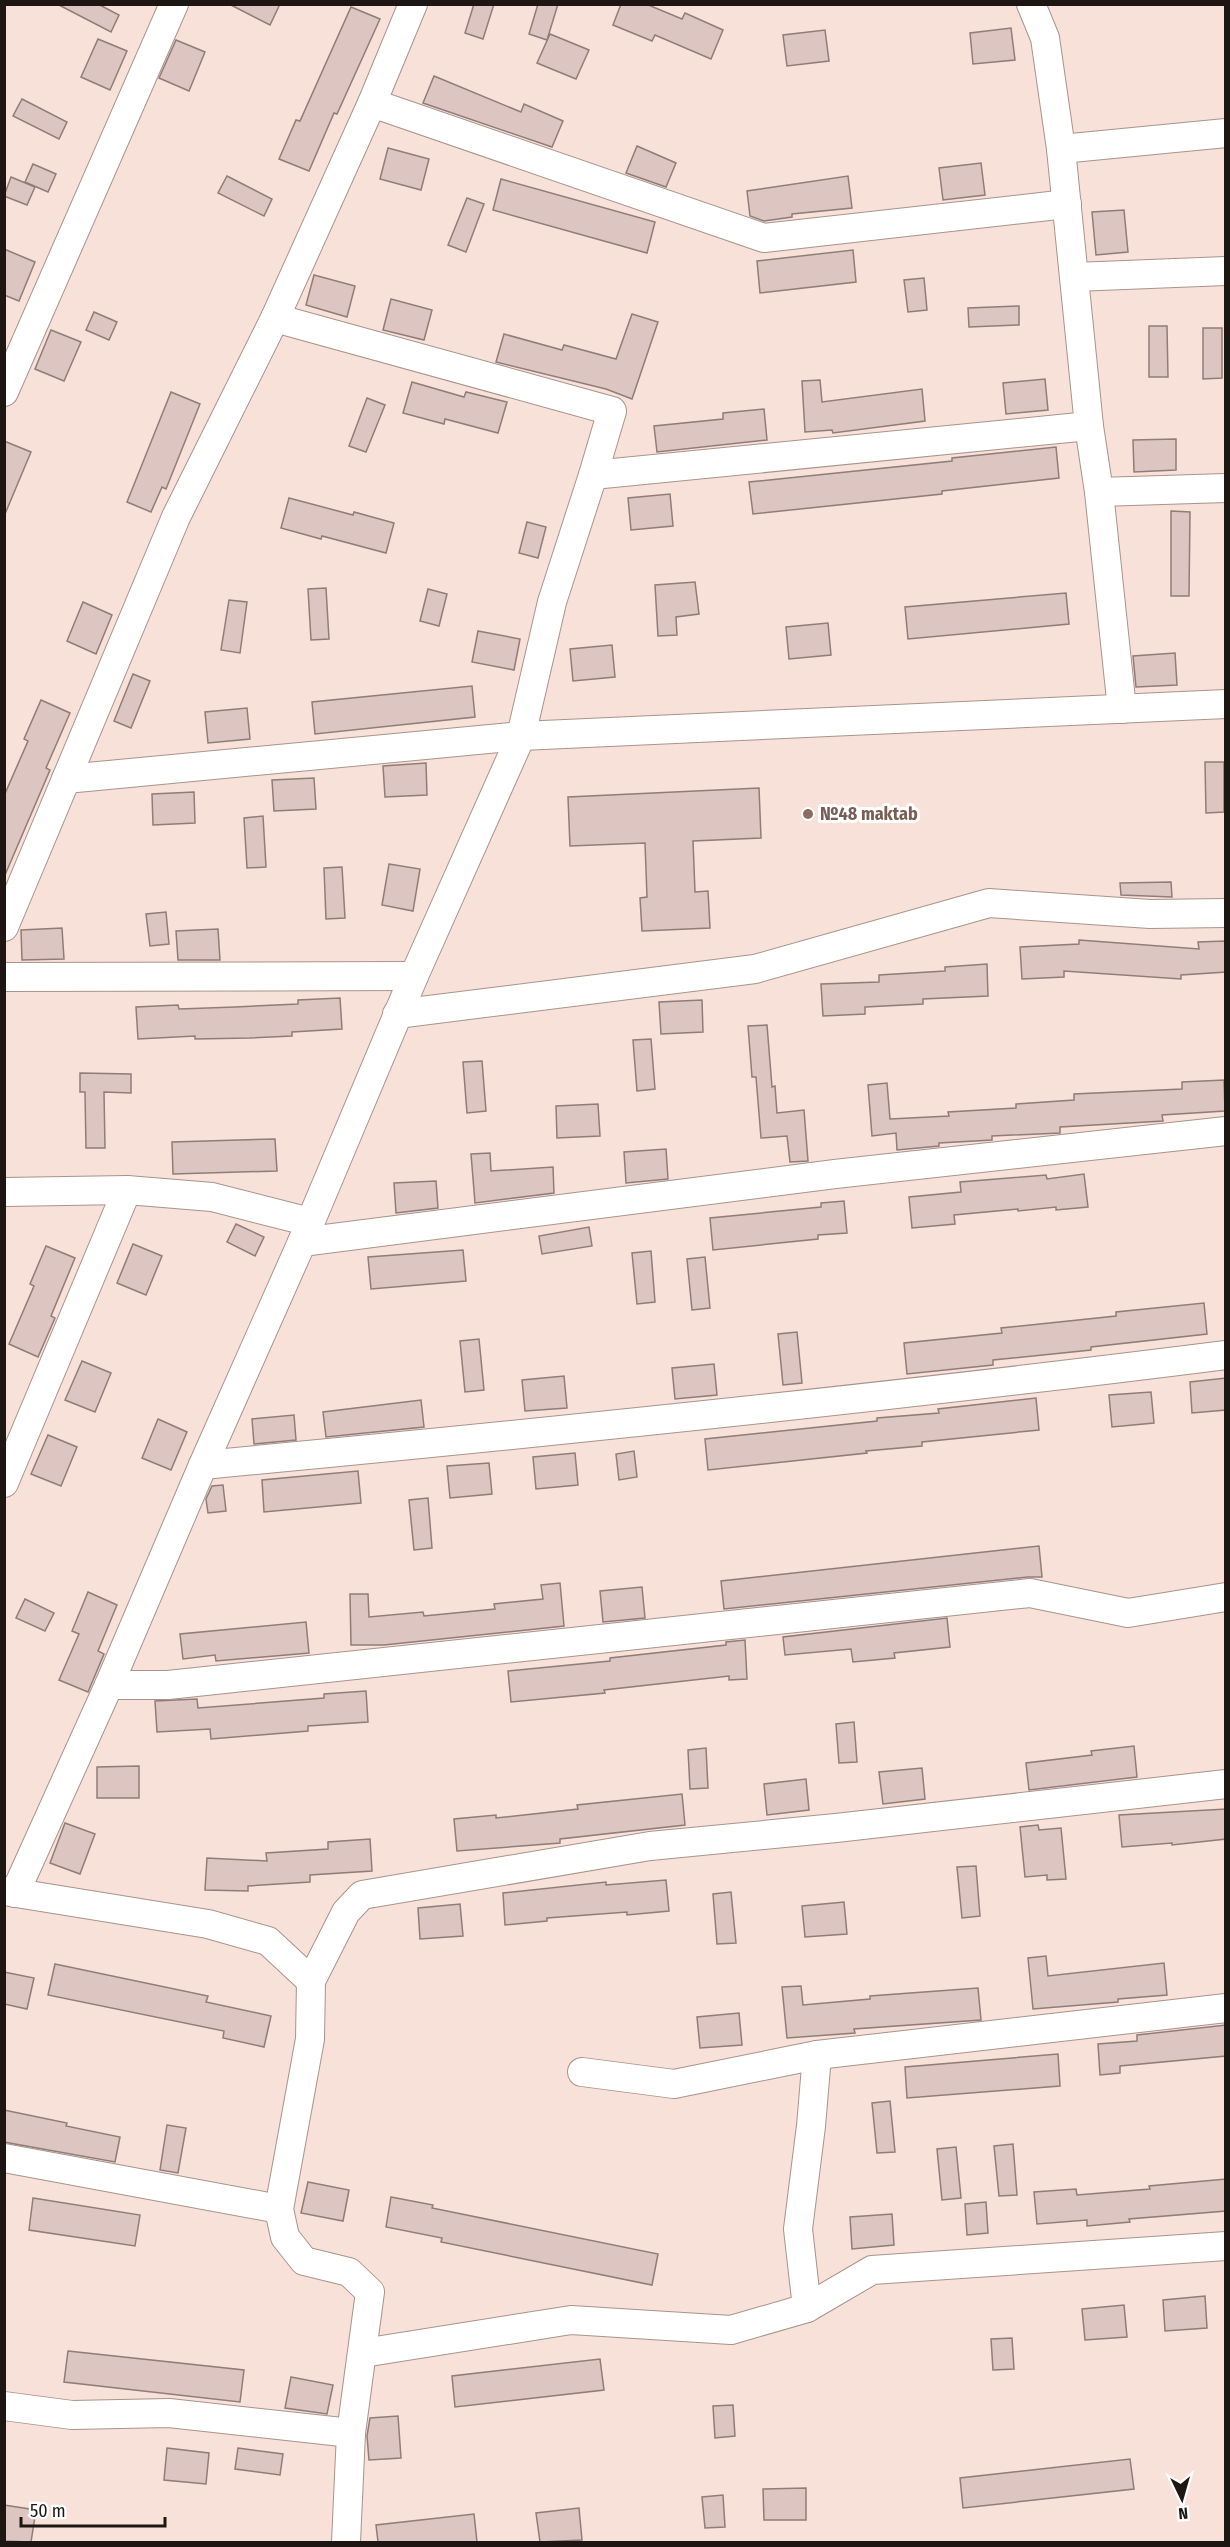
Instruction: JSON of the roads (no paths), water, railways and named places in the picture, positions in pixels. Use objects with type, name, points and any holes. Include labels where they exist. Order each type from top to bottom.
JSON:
[{"type":"street","points":[[4,392],[174,4]]},
{"type":"street","points":[[4,927],[176,518],[275,318],[372,103],[413,4]]},
{"type":"street","points":[[1031,4],[1045,38],[1061,149],[1089,426],[1099,492],[1122,708]]},
{"type":"street","points":[[372,103],[764,238],[1067,204]]},
{"type":"street","points":[[1061,149],[1226,133]]},
{"type":"street","points":[[1074,277],[1226,271]]},
{"type":"street","points":[[275,318],[612,411],[552,602],[521,736],[397,1014],[306,1232],[109,1684],[10,1892],[208,1924],[258,1938],[268,1941],[311,1981]]},
{"type":"street","points":[[593,476],[1089,426]]},
{"type":"street","points":[[1099,492],[1226,488]]},
{"type":"street","points":[[66,779],[521,736],[1226,704]]},
{"type":"street","points":[[397,1014],[755,969],[989,903],[1150,915],[1226,913]]},
{"type":"street","points":[[4,977],[414,976]]},
{"type":"street","points":[[4,1192],[127,1190],[212,1197],[306,1232],[1226,1131]]},
{"type":"street","points":[[4,1483],[127,1190]]},
{"type":"street","points":[[203,1465],[497,1437],[984,1385],[1226,1354]]},
{"type":"street","points":[[109,1684],[168,1685],[1030,1593],[1128,1613],[1226,1597]]},
{"type":"street","points":[[346,2542],[351,2433],[370,2292],[349,2272],[304,2261],[285,2237],[279,2209],[310,2039],[311,1981],[346,1912],[362,1895],[650,1846],[836,1828],[1226,1784]]},
{"type":"street","points":[[582,2072],[674,2084],[817,2055],[1226,2008]]},
{"type":"street","points":[[807,2308],[798,2229],[817,2055]]},
{"type":"street","points":[[4,2158],[279,2209]]},
{"type":"street","points":[[363,2353],[571,2320],[731,2330],[807,2308],[872,2270],[1226,2246]]},
{"type":"street","points":[[4,2406],[72,2415],[169,2412],[351,2433]]},
{"type":"place","name":"№48 maktab","points":[[808,814]]}]
